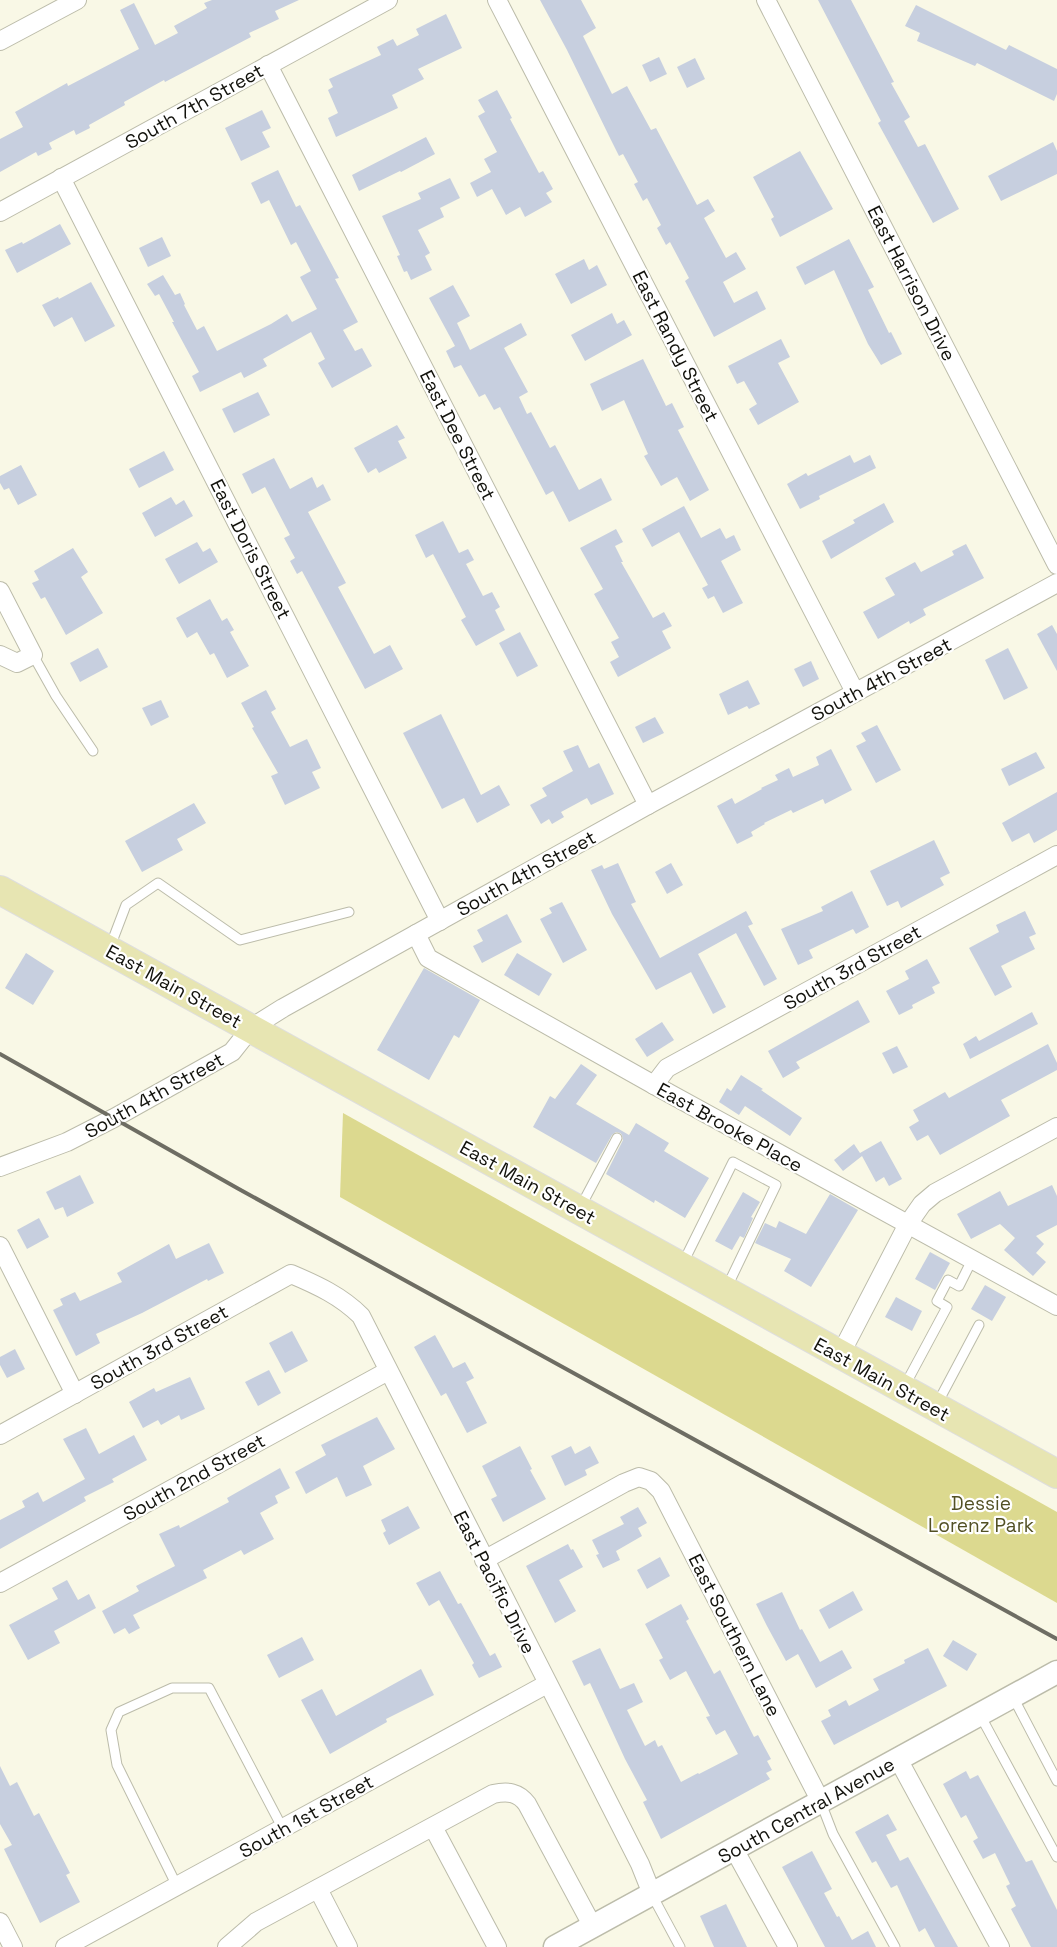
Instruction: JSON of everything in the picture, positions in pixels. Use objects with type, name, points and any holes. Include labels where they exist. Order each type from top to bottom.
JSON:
[{"type":"main road","name":"East Main Street","points":[[0,890],[681,1268],[1057,1474]]},
{"type":"street","points":[[0,41],[76,0]]},
{"type":"street","name":"South 7th Street","points":[[0,212],[388,0]]},
{"type":"street","name":"East Randy Street","points":[[496,0],[856,692]]},
{"type":"street","name":"East Harrison Drive","points":[[766,0],[1057,566]]},
{"type":"street","name":"East Dee Street","points":[[268,65],[648,805]]},
{"type":"street","name":"East Doris Street","points":[[61,178],[440,921]]},
{"type":"street","name":"South 4th Street","points":[[0,1167],[67,1142],[114,1118],[232,1052],[251,1028],[283,1008],[648,805],[1057,583]]},
{"type":"street","points":[[0,591],[33,655],[16,664],[0,655]]},
{"type":"street","name":"South 3rd Street","points":[[654,1085],[667,1068],[1057,855]]},
{"type":"street","name":"East Brooke Place","points":[[416,934],[428,958],[654,1085],[1057,1306]]},
{"type":"street","points":[[840,1355],[908,1224],[922,1204],[935,1193],[1057,1127]]},
{"type":"street","points":[[0,1246],[75,1394]]},
{"type":"street","name":"South 3rd Street","points":[[0,1435],[291,1274],[320,1286]]},
{"type":"street","name":"East Pacific Drive","points":[[320,1286],[351,1306],[361,1316],[640,1864],[652,1894]]},
{"type":"street","name":"South 2nd Street","points":[[0,1583],[388,1372]]},
{"type":"street","name":"East Southern Lane","points":[[484,1560],[624,1483],[639,1477],[651,1481],[661,1491],[821,1802]]},
{"type":"street","name":"South Central Avenue","points":[[555,1947],[583,1937],[652,1894],[1057,1672]]},
{"type":"street","name":"South 1st Street","points":[[65,1947],[548,1684]]},
{"type":"street","points":[[898,1760],[1000,1947]]},
{"type":"street","points":[[227,1947],[256,1922],[493,1794],[503,1792],[514,1793],[522,1797],[583,1937]]},
{"type":"street","points":[[433,1827],[497,1947]]},
{"type":"street","points":[[734,1849],[788,1947]]},
{"type":"street","points":[[318,1888],[348,1947]]},
{"type":"street","points":[[0,1922],[13,1947]]},
{"type":"lane","points":[[33,655],[56,696],[93,752]]},
{"type":"lane","points":[[109,950],[126,905],[158,883],[240,940],[349,912]]},
{"type":"lane","points":[[578,1210],[617,1138]]},
{"type":"lane","points":[[681,1268],[733,1162],[776,1185],[725,1292]]},
{"type":"lane","points":[[902,1389],[946,1307],[937,1301],[948,1280],[959,1286],[972,1260]]},
{"type":"lane","points":[[935,1408],[979,1325]]},
{"type":"lane","points":[[178,1886],[117,1765],[111,1730],[120,1712],[172,1688],[209,1688],[283,1829]]},
{"type":"lane","points":[[1013,1697],[1057,1781]]},
{"type":"lane","points":[[980,1715],[1057,1857]]},
{"type":"lane","points":[[821,1802],[833,1834],[894,1947]]},
{"type":"lane","points":[[652,1894],[680,1947]]},
{"type":"green space","name":"Dessie Lorenz Park","points":[[343,1113],[1057,1512],[1057,1603],[340,1197]]},
{"type":"building","points":[[212,0],[299,0],[275,11],[279,19],[249,33],[251,37],[124,102],[125,105],[89,125],[90,128],[76,135],[74,130],[49,143],[52,149],[38,156],[36,152],[0,172],[0,139],[23,127],[15,112],[67,83],[68,86],[139,49],[120,10],[134,3],[155,45],[178,33],[174,26],[207,8],[204,3]]},
{"type":"building","points":[[540,0],[581,0],[596,28],[583,36],[612,94],[627,86],[651,130],[656,128],[697,205],[708,199],[715,211],[704,218],[726,258],[736,252],[746,269],[723,282],[734,303],[757,291],[766,309],[714,337],[685,281],[689,278],[670,242],[666,245],[657,228],[661,225],[647,198],[643,201],[634,184],[638,182],[623,154],[619,156]]},
{"type":"building","points":[[818,0],[851,0],[894,82],[891,83],[910,117],[904,121],[918,147],[925,144],[959,209],[933,223],[878,123],[881,121]]},
{"type":"building","points":[[916,5],[1006,50],[1009,45],[1057,69],[1057,94],[1054,101],[977,63],[975,66],[917,41],[920,33],[905,26]]},
{"type":"building","points":[[446,14],[462,48],[418,69],[424,79],[392,95],[398,108],[336,137],[328,118],[338,113],[328,90],[333,87],[329,79],[381,55],[377,47],[393,39],[397,46],[419,35],[416,29]]},
{"type":"building","points":[[659,57],[667,74],[650,82],[642,65]]},
{"type":"building","points":[[695,58],[705,79],[687,88],[677,67]]},
{"type":"building","points":[[497,90],[539,173],[543,171],[553,189],[546,193],[552,202],[525,217],[520,207],[506,215],[492,189],[477,197],[470,183],[491,172],[484,159],[497,152],[478,116],[485,112],[478,100]]},
{"type":"building","points":[[262,110],[271,128],[262,132],[270,147],[241,161],[225,128]]},
{"type":"building","points":[[426,137],[435,154],[359,191],[352,175]]},
{"type":"building","points":[[1053,142],[1057,151],[1057,174],[1001,201],[988,176]]},
{"type":"building","points":[[800,151],[833,209],[780,237],[771,219],[774,217],[753,177]]},
{"type":"building","points":[[278,170],[296,207],[300,205],[339,278],[335,279],[358,322],[343,330],[355,351],[362,348],[372,366],[332,388],[318,363],[325,359],[311,332],[263,359],[267,366],[244,378],[241,372],[200,392],[192,376],[199,372],[159,294],[155,296],[147,284],[163,275],[175,295],[180,293],[197,330],[204,326],[217,351],[287,314],[292,322],[317,309],[300,277],[311,271],[296,242],[291,245],[269,200],[261,204],[251,183]]},
{"type":"building","points":[[450,178],[460,198],[440,208],[444,217],[418,230],[430,253],[425,256],[432,270],[411,280],[407,271],[404,272],[397,256],[400,255],[382,216],[421,199],[418,193]]},
{"type":"building","points":[[60,224],[71,244],[17,273],[5,250],[22,242],[23,244]]},
{"type":"building","points":[[162,237],[171,256],[148,267],[139,248]]},
{"type":"building","points":[[849,239],[874,287],[868,290],[889,333],[891,332],[902,354],[881,365],[868,344],[834,270],[805,285],[796,267]]},
{"type":"building","points":[[584,259],[589,270],[597,265],[607,285],[571,304],[555,274]]},
{"type":"building","points":[[91,282],[115,326],[85,342],[72,317],[54,327],[42,305],[58,297],[59,299]]},
{"type":"building","points":[[453,285],[470,316],[457,323],[470,350],[521,323],[527,335],[504,348],[528,392],[519,397],[527,414],[531,412],[550,448],[555,445],[579,490],[601,478],[612,500],[569,522],[553,491],[546,495],[500,407],[494,410],[485,394],[479,397],[461,365],[454,368],[446,351],[455,346],[429,298]]},
{"type":"building","points":[[612,313],[617,324],[624,320],[632,335],[585,361],[571,335]]},
{"type":"building","points":[[781,339],[790,357],[778,363],[799,402],[758,425],[749,409],[757,404],[744,381],[737,384],[728,366]]},
{"type":"building","points":[[643,359],[666,406],[672,403],[684,427],[678,430],[709,490],[690,501],[677,477],[661,486],[644,456],[648,454],[624,400],[602,411],[590,384]]},
{"type":"building","points":[[258,392],[270,415],[234,433],[222,409]]},
{"type":"building","points":[[397,425],[405,438],[398,441],[407,458],[379,473],[376,468],[368,473],[354,448]]},
{"type":"building","points":[[164,451],[174,470],[139,488],[129,469]]},
{"type":"building","points":[[850,455],[854,463],[870,455],[876,468],[819,496],[820,499],[800,509],[787,484],[806,473],[808,476]]},
{"type":"building","points":[[274,458],[290,489],[312,477],[317,488],[323,484],[331,500],[308,512],[346,583],[338,587],[374,654],[390,645],[403,669],[365,689],[302,571],[297,574],[290,561],[295,558],[284,538],[290,535],[265,487],[252,494],[242,474]]},
{"type":"building","points":[[21,465],[37,495],[18,505],[9,488],[4,490],[0,483],[0,476]]},
{"type":"building","points":[[171,497],[176,505],[184,500],[193,516],[155,537],[142,513]]},
{"type":"building","points":[[884,503],[894,522],[831,559],[822,541],[855,523],[853,520]]},
{"type":"building","points":[[684,506],[701,538],[720,528],[726,539],[734,535],[741,550],[721,561],[743,603],[723,613],[714,596],[708,599],[702,588],[708,585],[679,532],[652,547],[642,529]]},
{"type":"building","points":[[443,521],[459,553],[468,549],[474,560],[466,564],[483,596],[492,592],[500,607],[495,610],[505,630],[476,646],[461,620],[466,617],[433,554],[426,558],[415,535]]},
{"type":"building","points":[[616,529],[623,542],[615,546],[623,562],[621,562],[653,618],[664,612],[672,626],[662,631],[671,648],[618,677],[610,662],[619,657],[611,642],[619,638],[594,594],[603,589],[580,548]]},
{"type":"building","points":[[197,542],[203,552],[210,548],[218,562],[179,584],[165,559]]},
{"type":"building","points":[[966,544],[984,578],[923,609],[926,615],[910,624],[909,621],[878,639],[863,612],[895,595],[885,578],[915,562],[921,572],[954,555],[952,551]]},
{"type":"building","points":[[73,548],[88,572],[81,577],[103,613],[66,635],[45,597],[41,599],[32,583],[39,580],[34,571]]},
{"type":"building","points":[[210,599],[222,621],[227,618],[234,630],[230,632],[249,666],[227,678],[214,653],[210,655],[197,632],[187,638],[176,618]]},
{"type":"building","points":[[1052,625],[1057,634],[1057,671],[1037,634]]},
{"type":"building","points":[[520,632],[538,666],[517,677],[499,643]]},
{"type":"building","points":[[98,648],[108,667],[80,682],[70,663]]},
{"type":"building","points":[[1008,648],[1028,688],[1004,700],[985,660]]},
{"type":"building","points":[[811,661],[819,679],[803,687],[794,669]]},
{"type":"building","points":[[748,680],[760,704],[749,709],[747,706],[728,715],[719,694]]},
{"type":"building","points":[[266,690],[276,709],[271,712],[290,747],[307,739],[321,768],[312,772],[320,788],[285,805],[271,776],[278,773],[252,728],[254,727],[241,703]]},
{"type":"building","points":[[161,700],[169,717],[151,726],[142,708]]},
{"type":"building","points":[[441,714],[481,795],[499,785],[510,805],[477,823],[464,798],[442,809],[403,733]]},
{"type":"building","points":[[655,717],[664,733],[643,743],[635,727]]},
{"type":"building","points":[[877,725],[901,770],[876,783],[856,746],[866,741],[861,733]]},
{"type":"building","points":[[578,745],[589,768],[599,763],[614,794],[591,805],[587,798],[561,812],[564,817],[552,824],[549,819],[541,824],[530,805],[547,796],[542,788],[573,771],[563,751]]},
{"type":"building","points":[[831,749],[852,790],[825,804],[823,799],[793,813],[791,810],[764,823],[751,832],[753,836],[737,844],[717,806],[732,798],[735,804],[778,780],[775,775],[789,768],[793,777],[819,765],[816,757]]},
{"type":"building","points":[[1036,752],[1045,768],[1009,786],[1001,769]]},
{"type":"building","points":[[1057,792],[1057,830],[1034,843],[1029,833],[1012,842],[1002,823]]},
{"type":"building","points":[[194,803],[206,823],[177,839],[183,850],[142,872],[125,841]]},
{"type":"building","points":[[934,840],[950,873],[940,878],[944,885],[901,908],[898,901],[887,906],[870,871]]},
{"type":"building","points":[[618,863],[636,902],[631,904],[660,958],[746,911],[753,924],[748,926],[777,979],[764,986],[736,933],[698,954],[726,1007],[713,1014],[691,972],[656,990],[612,914],[591,870],[602,865],[604,869]]},
{"type":"building","points":[[671,863],[683,885],[667,894],[655,872]]},
{"type":"building","points":[[852,891],[869,927],[856,934],[853,929],[809,950],[813,958],[798,965],[781,929],[823,911],[821,907]]},
{"type":"building","points":[[562,902],[587,950],[563,963],[540,919],[552,913],[549,908]]},
{"type":"building","points":[[1025,911],[1036,934],[1029,937],[1035,949],[1001,966],[1012,987],[995,996],[969,948],[999,932],[996,925]]},
{"type":"building","points":[[507,914],[522,942],[482,963],[473,946],[483,941],[477,930]]},
{"type":"building","points":[[26,953],[54,971],[33,1005],[5,988]]},
{"type":"building","points":[[517,953],[552,974],[539,996],[504,975]]},
{"type":"building","points":[[927,959],[940,983],[932,987],[935,993],[912,1005],[913,1008],[899,1015],[886,991],[909,979],[905,971]]},
{"type":"building","points":[[424,968],[480,1000],[459,1038],[454,1035],[429,1080],[377,1050]]},
{"type":"building","points":[[858,1000],[870,1022],[796,1062],[800,1068],[783,1078],[768,1051]]},
{"type":"building","points":[[1032,1012],[1038,1024],[970,1059],[963,1044],[976,1036],[979,1041]]},
{"type":"building","points":[[662,1022],[674,1040],[647,1057],[635,1039]]},
{"type":"building","points":[[1048,1044],[1057,1063],[1057,1070],[1001,1100],[1010,1116],[940,1155],[928,1135],[917,1141],[909,1127],[919,1121],[913,1110],[945,1092],[949,1098]]},
{"type":"building","points":[[897,1046],[908,1067],[893,1074],[882,1053]]},
{"type":"building","points":[[581,1064],[597,1075],[576,1104],[629,1135],[636,1123],[669,1143],[664,1151],[709,1178],[685,1218],[655,1200],[654,1203],[606,1174],[623,1140],[620,1133],[616,1132],[612,1135],[596,1163],[533,1127],[550,1096],[555,1099]]},
{"type":"building","points":[[741,1075],[802,1118],[790,1136],[745,1106],[739,1115],[719,1102],[727,1088],[731,1091]]},
{"type":"building","points":[[881,1141],[902,1179],[889,1186],[884,1177],[876,1182],[862,1156],[843,1171],[834,1160],[854,1144],[860,1153]]},
{"type":"building","points":[[80,1175],[94,1203],[67,1217],[63,1207],[55,1210],[46,1192]]},
{"type":"building","points":[[1052,1185],[1057,1196],[1057,1225],[1036,1236],[1044,1244],[1036,1253],[1046,1262],[1033,1276],[1004,1250],[1015,1238],[1000,1224],[971,1239],[957,1214],[1000,1191],[1008,1206]]},
{"type":"building","points":[[743,1192],[760,1202],[751,1217],[753,1218],[744,1238],[740,1236],[732,1250],[715,1241]]},
{"type":"building","points":[[830,1194],[858,1210],[811,1287],[784,1271],[791,1259],[755,1243],[765,1223],[776,1228],[779,1221],[806,1234]]},
{"type":"building","points":[[39,1218],[49,1237],[27,1249],[17,1230]]},
{"type":"building","points":[[209,1243],[224,1273],[208,1281],[207,1279],[142,1313],[96,1334],[100,1343],[76,1356],[53,1310],[63,1305],[60,1299],[75,1292],[80,1301],[122,1282],[117,1273],[169,1244],[176,1259]]},
{"type":"building","points":[[930,1252],[950,1263],[935,1290],[915,1279]]},
{"type":"building","points":[[985,1285],[1006,1297],[992,1321],[971,1309]]},
{"type":"building","points":[[896,1297],[922,1311],[912,1331],[885,1317]]},
{"type":"building","points":[[292,1331],[308,1361],[285,1373],[269,1343]]},
{"type":"building","points":[[435,1335],[453,1368],[465,1362],[474,1378],[466,1382],[487,1423],[467,1433],[446,1393],[441,1396],[414,1347]]},
{"type":"building","points":[[15,1349],[25,1369],[7,1378],[0,1365],[0,1357]]},
{"type":"building","points":[[269,1370],[281,1393],[258,1406],[245,1382]]},
{"type":"building","points":[[190,1377],[205,1409],[181,1420],[179,1415],[161,1425],[158,1420],[143,1428],[129,1402],[154,1388],[156,1392]]},
{"type":"building","points":[[377,1417],[395,1449],[363,1466],[372,1485],[346,1497],[337,1477],[306,1494],[295,1472],[326,1455],[321,1445]]},
{"type":"building","points":[[86,1428],[99,1454],[134,1435],[147,1460],[112,1479],[114,1482],[84,1497],[86,1501],[0,1549],[0,1520],[25,1507],[22,1501],[38,1492],[43,1502],[85,1479],[63,1439]]},
{"type":"building","points":[[520,1446],[532,1469],[530,1470],[546,1499],[503,1522],[491,1499],[497,1496],[482,1466]]},
{"type":"building","points":[[571,1446],[575,1454],[590,1446],[599,1463],[585,1470],[587,1475],[565,1486],[551,1456]]},
{"type":"building","points":[[280,1468],[290,1488],[275,1496],[278,1503],[260,1513],[274,1539],[244,1555],[241,1550],[203,1570],[207,1578],[133,1615],[140,1628],[129,1634],[125,1628],[114,1634],[102,1611],[139,1591],[136,1586],[175,1566],[159,1534],[179,1525],[180,1528],[229,1502],[227,1498]]},
{"type":"building","points":[[408,1506],[420,1528],[389,1545],[383,1533],[386,1531],[381,1520]]},
{"type":"building","points":[[638,1507],[647,1523],[638,1528],[642,1536],[616,1551],[620,1560],[603,1568],[596,1555],[599,1554],[592,1540],[624,1524],[620,1517]]},
{"type":"building","points":[[568,1544],[583,1567],[559,1580],[576,1611],[555,1623],[526,1566]]},
{"type":"building","points":[[660,1557],[670,1576],[647,1589],[637,1570]]},
{"type":"building","points":[[440,1571],[458,1604],[461,1603],[490,1656],[495,1653],[502,1667],[479,1678],[472,1665],[474,1663],[439,1600],[429,1606],[416,1583]]},
{"type":"building","points":[[67,1580],[78,1600],[89,1594],[96,1608],[54,1631],[60,1643],[28,1660],[9,1625],[58,1599],[52,1588]]},
{"type":"building","points":[[853,1591],[863,1610],[829,1629],[819,1610]]},
{"type":"building","points":[[782,1592],[800,1630],[802,1629],[820,1662],[842,1650],[852,1668],[816,1688],[798,1654],[786,1661],[756,1604]]},
{"type":"building","points":[[681,1604],[689,1619],[686,1621],[714,1674],[720,1670],[754,1737],[758,1735],[771,1759],[767,1761],[772,1770],[766,1773],[770,1779],[661,1839],[643,1802],[647,1800],[625,1759],[590,1683],[584,1686],[572,1661],[600,1648],[620,1689],[634,1683],[643,1702],[627,1710],[645,1746],[655,1740],[658,1747],[662,1745],[681,1782],[738,1754],[725,1730],[716,1735],[706,1717],[710,1716],[686,1671],[670,1680],[659,1660],[663,1658],[645,1624]]},
{"type":"building","points":[[302,1637],[314,1660],[279,1678],[267,1655]]},
{"type":"building","points":[[953,1640],[977,1654],[967,1671],[943,1656]]},
{"type":"building","points":[[928,1648],[947,1686],[834,1745],[821,1721],[831,1716],[828,1710],[846,1700],[849,1706],[879,1690],[873,1679],[905,1663],[904,1660]]},
{"type":"building","points":[[421,1669],[434,1695],[386,1719],[387,1722],[330,1754],[301,1700],[322,1689],[336,1716]]},
{"type":"building","points":[[0,1766],[10,1786],[17,1782],[34,1816],[39,1813],[70,1873],[66,1875],[80,1902],[40,1923],[4,1849],[12,1845],[0,1824]]},
{"type":"building","points":[[966,1771],[970,1779],[978,1775],[1026,1862],[1032,1860],[1057,1910],[1057,1947],[1031,1947],[1011,1909],[1016,1906],[1006,1886],[1010,1884],[995,1853],[983,1859],[973,1841],[978,1838],[966,1815],[961,1818],[943,1784]]},
{"type":"building","points":[[888,1814],[897,1830],[886,1835],[900,1861],[908,1857],[958,1947],[935,1947],[925,1928],[919,1932],[897,1885],[891,1888],[876,1861],[872,1863],[855,1832]]},
{"type":"building","points":[[812,1851],[832,1889],[824,1893],[852,1940],[868,1931],[876,1947],[825,1947],[782,1867]]},
{"type":"building","points":[[726,1904],[747,1947],[714,1947],[700,1916]]},
{"type":"railway","points":[[0,1054],[237,1188],[1057,1639]]}]
